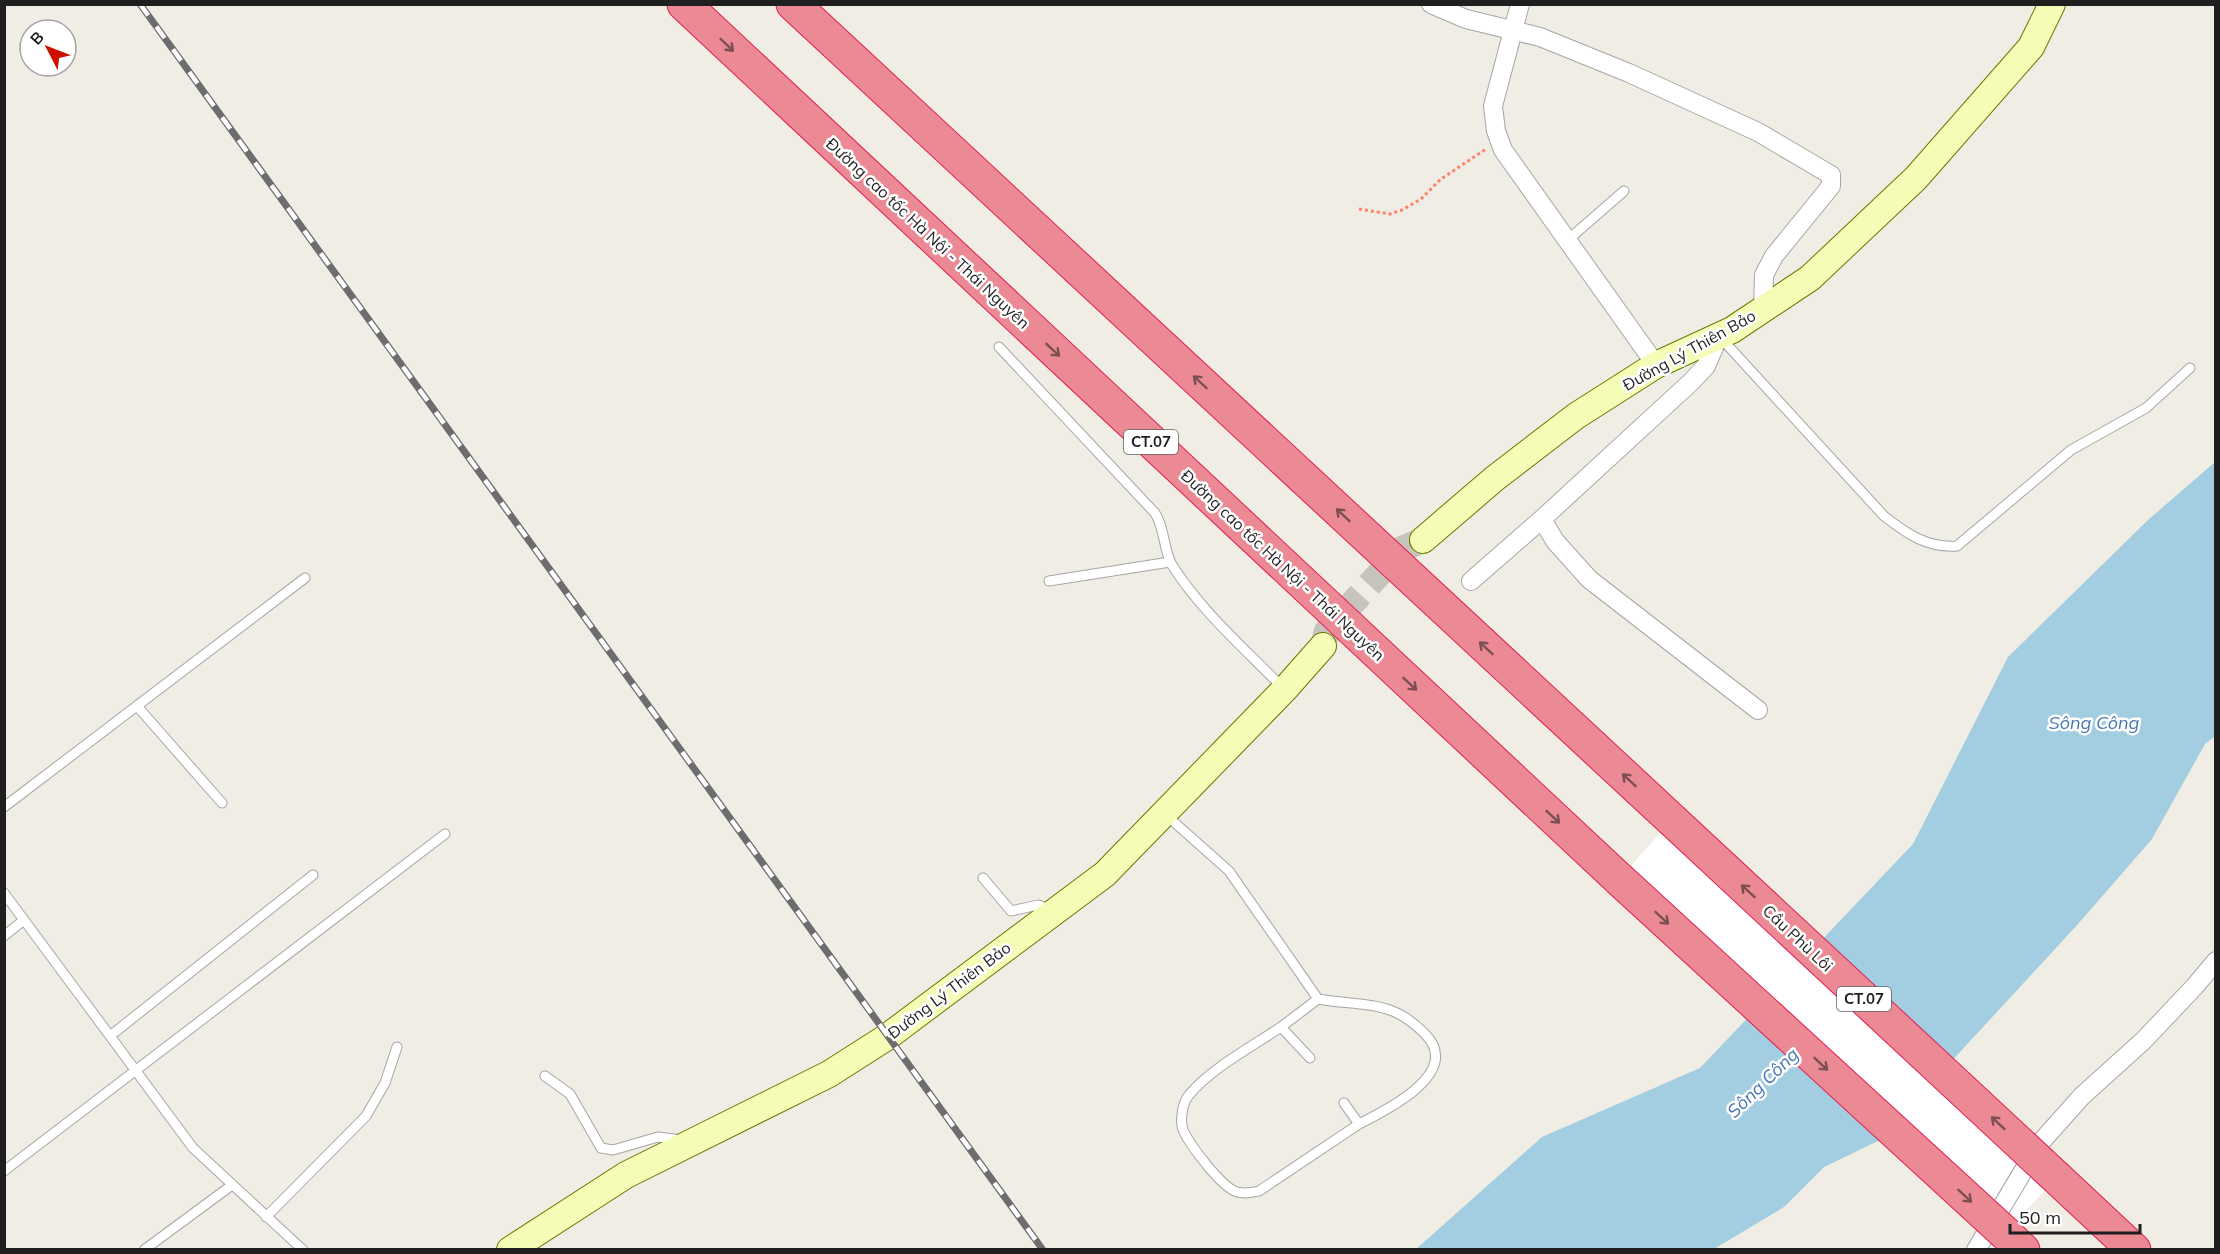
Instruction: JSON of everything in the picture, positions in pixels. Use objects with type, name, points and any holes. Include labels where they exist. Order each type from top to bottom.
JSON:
[{"type":"highway","name":"Đường cao tốc Hà Nội - Thái Nguyên","points":[[684,4],[1619,879],[2014,1241]]},
{"type":"highway","name":"Cầu Phù Lôi","points":[[793,4],[2134,1250]]},
{"type":"main road","name":"Đường Lý Thiên Bảo","points":[[1423,540],[1494,478],[1576,416],[1656,365],[1719,336],[1810,278],[1916,178],[2031,47],[2052,4]]},
{"type":"main road","name":"Đường Lý Thiên Bảo","points":[[510,1250],[626,1175],[838,1068],[887,1037],[1105,874],[1285,689],[1323,646]]},
{"type":"street","points":[[1431,4],[1466,19],[1540,37],[1629,73],[1758,132],[1831,175],[1831,186],[1774,256],[1764,275],[1763,309]]},
{"type":"street","points":[[1520,4],[1493,106],[1503,150],[1569,239],[1656,365]]},
{"type":"street","points":[[1471,581],[1691,382],[1706,366],[1719,336]]},
{"type":"street","points":[[1542,519],[1555,541],[1589,579],[1758,710]]},
{"type":"street","points":[[1976,1249],[2040,1143],[2082,1096],[2144,1040],[2195,987],[2216,961]]},
{"type":"lane","points":[[1569,239],[1624,191]]},
{"type":"lane","points":[[1719,336],[1884,516],[1911,537],[1941,547],[1957,546],[2071,450],[2146,408],[2190,368]]},
{"type":"lane","points":[[999,347],[1155,513],[1160,521],[1170,562],[1202,605],[1285,689]]},
{"type":"lane","points":[[1049,581],[1170,562]]},
{"type":"lane","points":[[4,807],[305,578]]},
{"type":"lane","points":[[137,706],[222,803]]},
{"type":"lane","points":[[1164,813],[1229,871],[1318,999]]},
{"type":"lane","points":[[4,1171],[445,834]]},
{"type":"lane","points":[[110,1036],[313,875]]},
{"type":"lane","points":[[983,878],[1011,911],[1038,905],[1055,911]]},
{"type":"lane","points":[[4,893],[193,1148],[303,1250]]},
{"type":"lane","points":[[4,936],[24,920]]},
{"type":"lane","points":[[1318,999],[1374,1007],[1399,1014],[1416,1025],[1435,1044],[1437,1056],[1432,1072],[1407,1096],[1359,1124],[1259,1191],[1248,1194],[1235,1191],[1220,1181],[1184,1131],[1183,1111],[1187,1096],[1211,1075],[1318,999]]},
{"type":"lane","points":[[1281,1027],[1310,1058]]},
{"type":"lane","points":[[266,1217],[366,1116],[385,1083],[396,1047]]},
{"type":"lane","points":[[545,1076],[570,1094],[601,1148],[613,1150],[658,1137],[693,1142]]},
{"type":"lane","points":[[1344,1103],[1359,1124]]},
{"type":"lane","points":[[144,1250],[232,1185]]},
{"type":"path","points":[[1359,209],[1390,214],[1402,210],[1421,199],[1441,179],[1500,140]]},
{"type":"water","name":"Sông Công","points":[[2215,462],[2215,736],[2205,744],[2152,839],[2078,924],[1878,1141],[1824,1167],[1784,1207],[1714,1249],[1415,1250],[1542,1137],[1700,1068],[1913,844],[2008,657],[2148,520]]},
{"type":"pier","points":[[1672,820],[2057,1178],[2005,1233],[1619,879]]},
{"type":"tunnel","points":[[1323,646],[1327,631],[1402,549],[1423,540]]},
{"type":"railway","points":[[140,4],[1043,1250]]}]
